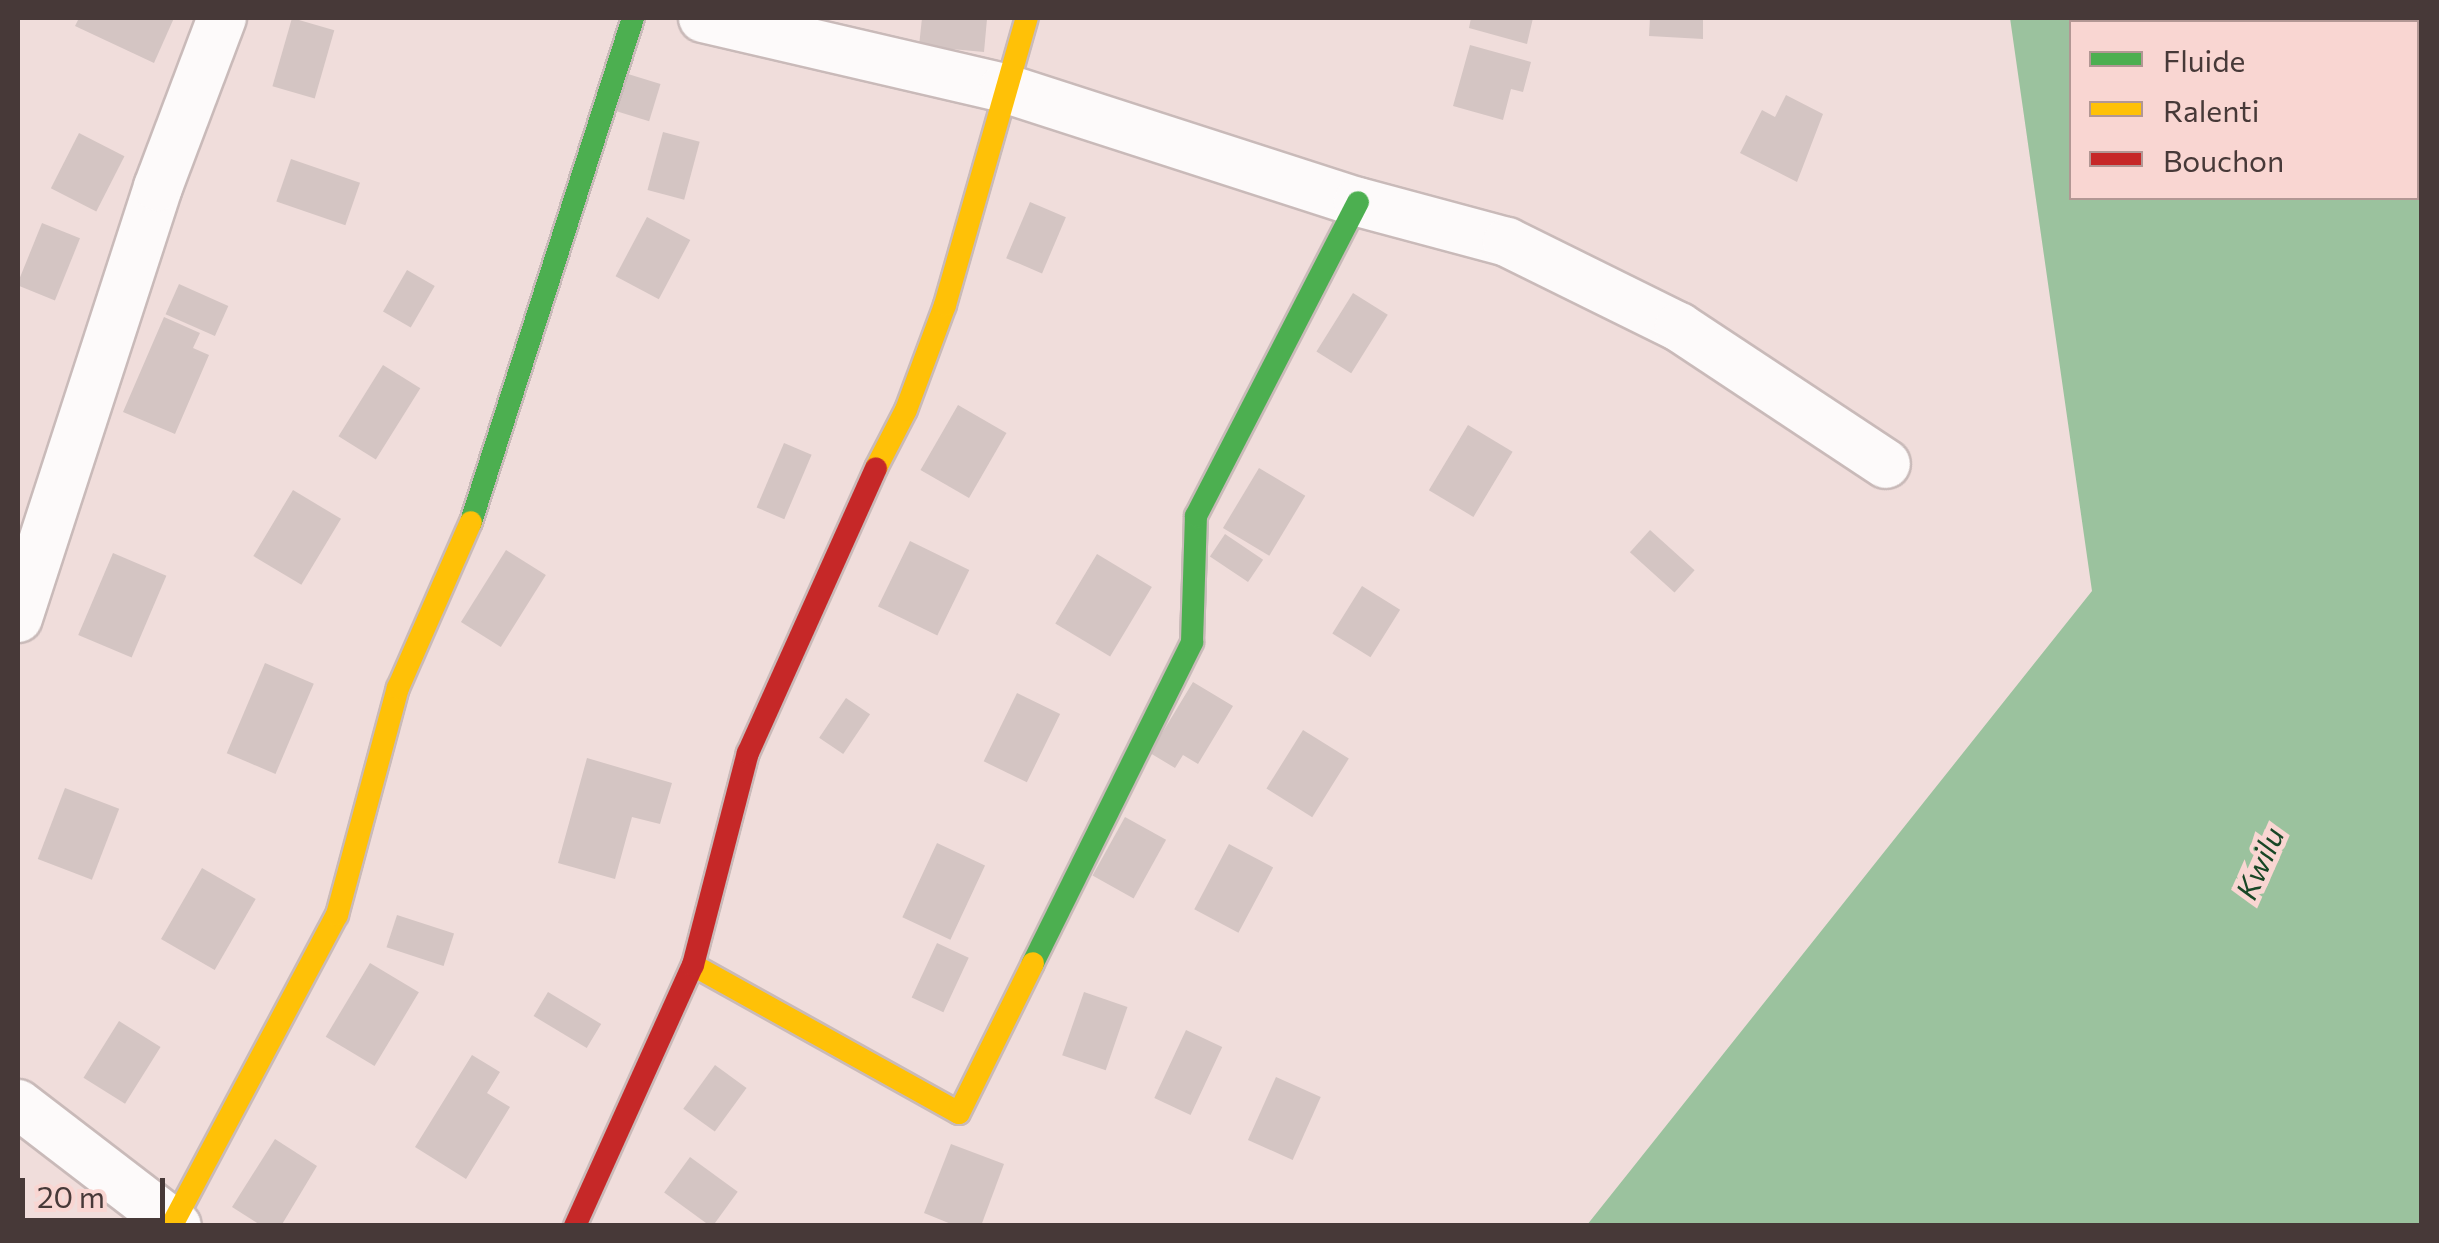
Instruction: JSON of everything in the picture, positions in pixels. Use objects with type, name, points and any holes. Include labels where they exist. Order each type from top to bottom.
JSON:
[{"type":"street","points":[[18,618],[158,187],[222,18]]},
{"type":"street","points":[[18,1104],[175,1224],[337,915],[398,688],[488,483],[633,18]]},
{"type":"street","points":[[703,18],[1004,88],[1358,202],[1507,242],[1662,319],[1886,464]]},
{"type":"street","points":[[576,1226],[693,965],[748,753],[846,524],[906,410],[945,305],[1027,18]]},
{"type":"street","points":[[693,965],[959,1113],[1192,642],[1196,516],[1358,202]]},
{"type":"water","name":"Kwilu","points":[[2010,18],[2421,18],[2421,1225],[1587,1225],[2092,591]]},
{"type":"building","points":[[79,18],[174,18],[154,63],[75,26]]},
{"type":"building","points":[[292,18],[334,30],[315,98],[272,86]]},
{"type":"building","points":[[922,18],[987,19],[984,52],[919,46]]},
{"type":"building","points":[[1471,18],[1533,18],[1527,44],[1469,28]]},
{"type":"building","points":[[1650,18],[1703,18],[1703,39],[1649,36]]},
{"type":"building","points":[[1470,45],[1531,62],[1523,92],[1511,89],[1503,120],[1453,106]]},
{"type":"building","points":[[628,74],[661,84],[649,121],[617,111]]},
{"type":"building","points":[[1786,95],[1823,114],[1797,182],[1740,153],[1762,110],[1775,117]]},
{"type":"building","points":[[663,132],[700,142],[684,200],[647,190]]},
{"type":"building","points":[[79,133],[124,156],[96,211],[51,188]]},
{"type":"building","points":[[291,159],[360,183],[345,225],[276,202]]},
{"type":"building","points":[[1030,202],[1066,217],[1042,273],[1006,258]]},
{"type":"building","points":[[647,217],[690,240],[659,299],[616,276]]},
{"type":"building","points":[[42,223],[80,238],[55,300],[18,286]]},
{"type":"building","points":[[407,270],[435,286],[411,328],[383,312]]},
{"type":"building","points":[[179,284],[228,306],[215,336],[166,314]]},
{"type":"building","points":[[1353,293],[1388,315],[1351,373],[1316,352]]},
{"type":"building","points":[[164,317],[200,333],[193,348],[209,355],[175,434],[123,412]]},
{"type":"building","points":[[383,365],[420,388],[376,460],[338,436]]},
{"type":"building","points":[[958,405],[1006,433],[969,498],[920,470]]},
{"type":"building","points":[[1468,425],[1513,452],[1473,517],[1429,490]]},
{"type":"building","points":[[784,443],[812,455],[784,519],[757,507]]},
{"type":"building","points":[[1259,468],[1305,496],[1269,556],[1223,528]]},
{"type":"building","points":[[293,490],[341,519],[301,585],[253,556]]},
{"type":"building","points":[[1650,530],[1695,570],[1675,592],[1630,552]]},
{"type":"building","points":[[1225,534],[1263,560],[1248,582],[1210,556]]},
{"type":"building","points":[[910,541],[969,570],[937,636],[878,607]]},
{"type":"building","points":[[506,550],[546,575],[501,647],[461,622]]},
{"type":"building","points":[[113,553],[166,576],[132,658],[78,635]]},
{"type":"building","points":[[1097,554],[1152,587],[1110,656],[1055,623]]},
{"type":"building","points":[[1362,586],[1400,610],[1370,657],[1332,633]]},
{"type":"building","points":[[265,663],[314,684],[275,774],[227,753]]},
{"type":"building","points":[[1193,682],[1233,706],[1198,764],[1183,755],[1175,768],[1150,753]]},
{"type":"building","points":[[1017,693],[1060,714],[1027,782],[984,761]]},
{"type":"building","points":[[846,698],[870,714],[843,754],[819,738]]},
{"type":"building","points":[[1303,730],[1349,759],[1312,817],[1266,789]]},
{"type":"building","points":[[587,758],[672,783],[660,824],[632,817],[615,879],[558,863]]},
{"type":"building","points":[[65,788],[119,809],[92,880],[38,859]]},
{"type":"building","points":[[1125,817],[1166,840],[1134,898],[1093,876]]},
{"type":"building","points":[[937,843],[985,865],[950,940],[902,917]]},
{"type":"building","points":[[1229,844],[1273,867],[1238,933],[1194,909]]},
{"type":"building","points":[[202,868],[256,899],[215,970],[161,939]]},
{"type":"building","points":[[397,915],[454,934],[444,966],[386,947]]},
{"type":"building","points":[[937,943],[969,958],[943,1012],[912,997]]},
{"type":"building","points":[[370,963],[419,992],[375,1066],[326,1037]]},
{"type":"building","points":[[548,992],[601,1024],[587,1048],[534,1016]]},
{"type":"building","points":[[1084,992],[1127,1007],[1106,1070],[1062,1055]]},
{"type":"building","points":[[119,1021],[161,1047],[125,1104],[83,1078]]},
{"type":"building","points":[[1186,1030],[1222,1047],[1191,1115],[1154,1098]]},
{"type":"building","points":[[472,1055],[500,1072],[487,1093],[510,1107],[466,1179],[415,1147]]},
{"type":"building","points":[[715,1065],[747,1088],[715,1132],[683,1109]]},
{"type":"building","points":[[1276,1077],[1321,1097],[1293,1160],[1248,1140]]},
{"type":"building","points":[[275,1139],[317,1166],[281,1226],[262,1226],[232,1207]]},
{"type":"building","points":[[951,1144],[1004,1164],[981,1226],[956,1226],[924,1213]]},
{"type":"building","points":[[690,1157],[738,1192],[713,1226],[664,1193]]},
{"type":"traffic: fast","points":[[471,522],[633,18]]},
{"type":"traffic: fast","points":[[1033,963],[1192,642],[1196,516],[1358,202]]},
{"type":"traffic: slow","points":[[876,468],[906,410],[945,305],[1027,18]]},
{"type":"traffic: slow","points":[[173,1223],[337,915],[398,688],[471,522]]},
{"type":"traffic: slow","points":[[693,965],[959,1113],[1033,963]]},
{"type":"traffic: jam","points":[[575,1226],[693,965],[748,753],[876,468]]}]
